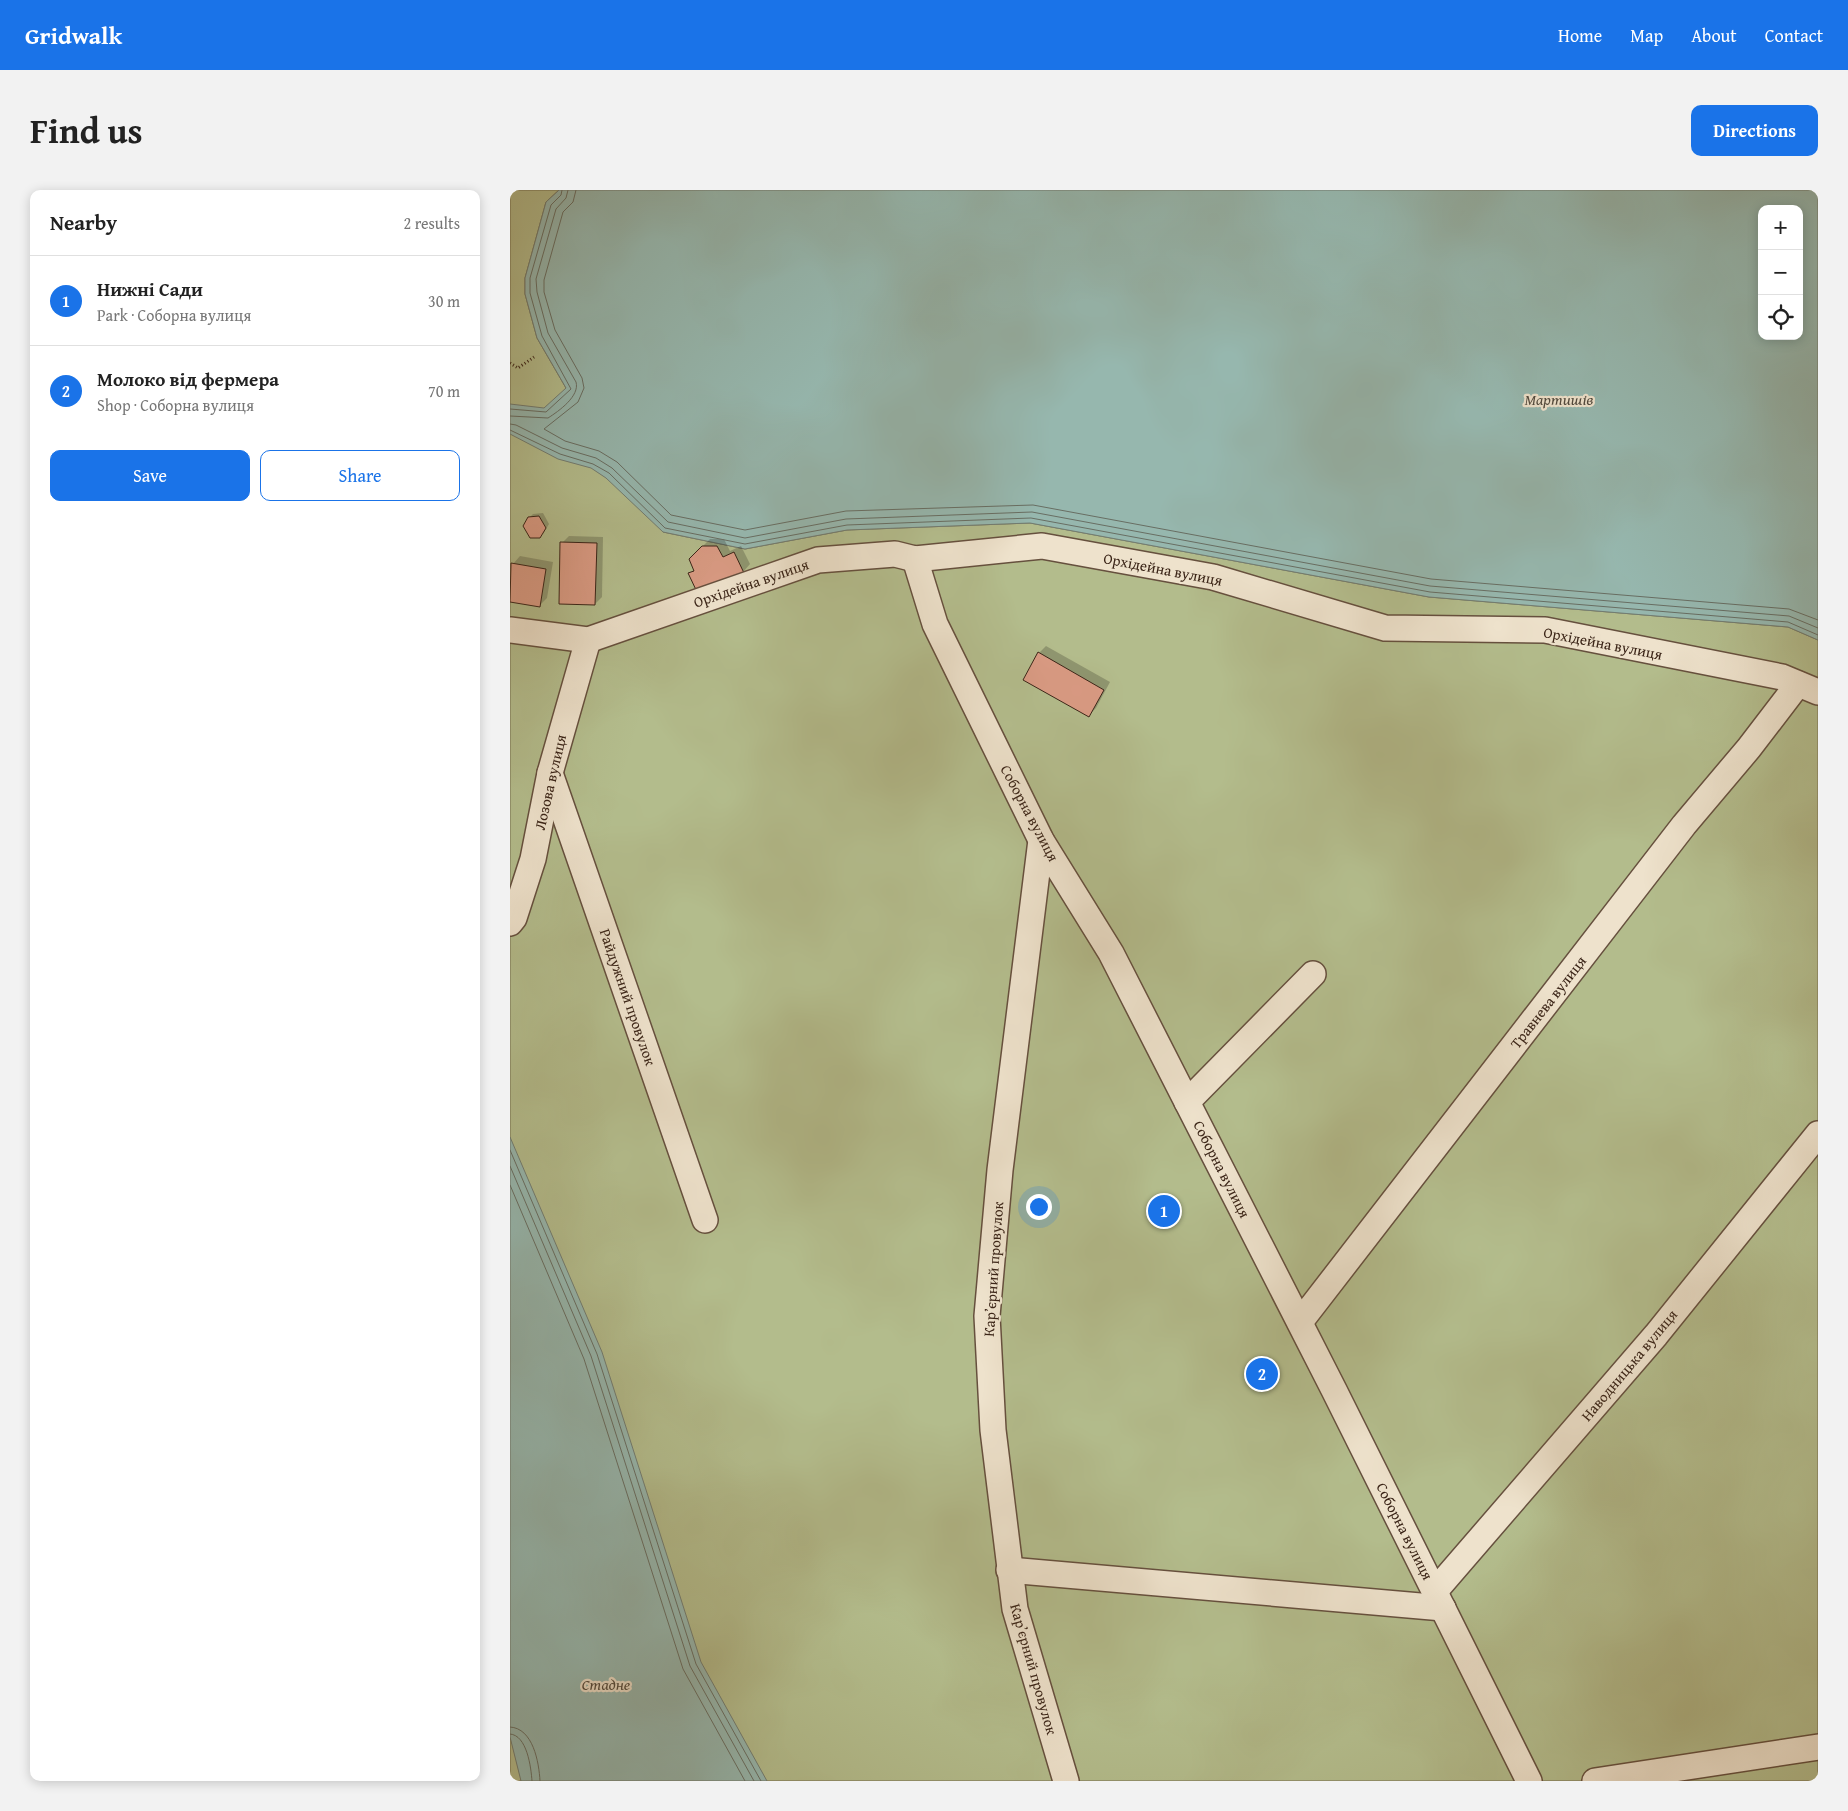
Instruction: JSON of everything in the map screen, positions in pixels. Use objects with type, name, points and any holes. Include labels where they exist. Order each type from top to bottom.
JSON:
[{"type":"street","name":"Орхідейна вулиця","points":[[510,630],[588,640],[818,560],[895,554],[915,559],[1042,546],[1213,577],[1385,628],[1545,630],[1782,677],[1808,688]]},
{"type":"street","name":"Соборна вулиця","points":[[915,559],[935,624],[1041,840],[1111,953],[1300,1322],[1529,1781]]},
{"type":"street","name":"Лозова вулиця","points":[[510,923],[514,918],[533,859],[550,773],[588,640]]},
{"type":"street","name":"Травнева вулиця","points":[[1300,1322],[1684,825],[1749,748],[1808,688]]},
{"type":"street","name":"Райдужний провулок","points":[[550,773],[705,1220]]},
{"type":"street","name":"Карʼєрний провулок","points":[[1041,840],[1000,1170],[987,1316],[993,1430],[1008,1570],[1015,1609],[1066,1781]]},
{"type":"street","points":[[1187,1102],[1313,974]]},
{"type":"street","name":"Наводницька вулиця","points":[[1439,1599],[1818,1134]]},
{"type":"street","points":[[1008,1570],[1439,1599]]},
{"type":"street","points":[[1596,1781],[1818,1747]]},
{"type":"path","points":[[510,363],[518,368],[534,357]]},
{"type":"green space","points":[[510,190],[559,190],[546,202],[525,278],[525,294],[537,338],[566,388],[663,532],[745,549],[847,530],[1030,523],[1429,597],[1788,627],[1818,640],[1818,1781],[510,1781]]},
{"type":"water","name":"Мартишів","points":[[559,190],[1818,190],[1818,640],[1788,627],[1429,597],[1030,523],[847,530],[745,549],[663,532],[606,478],[591,468],[558,459],[510,434],[510,404],[544,408],[566,388],[537,338],[525,294],[525,278],[546,202]]},
{"type":"water","name":"Стадне","points":[[510,1137],[602,1352],[701,1662],[767,1781],[521,1781],[510,1737]]},
{"type":"building","points":[[539,516],[546,528],[540,538],[530,538],[523,526],[528,517]]},
{"type":"building","points":[[560,542],[597,543],[595,605],[559,604]]},
{"type":"building","points":[[702,546],[717,546],[723,557],[734,552],[744,573],[698,594],[688,573],[694,571],[689,559]]},
{"type":"building","points":[[511,563],[546,569],[540,607],[510,602]]},
{"type":"building","points":[[1038,652],[1104,690],[1089,717],[1023,680]]},
{"type":"place","name":"Нижні Сади","points":[[1164,1211]]},
{"type":"place","name":"Молоко від фермера","points":[[1262,1374]]}]
